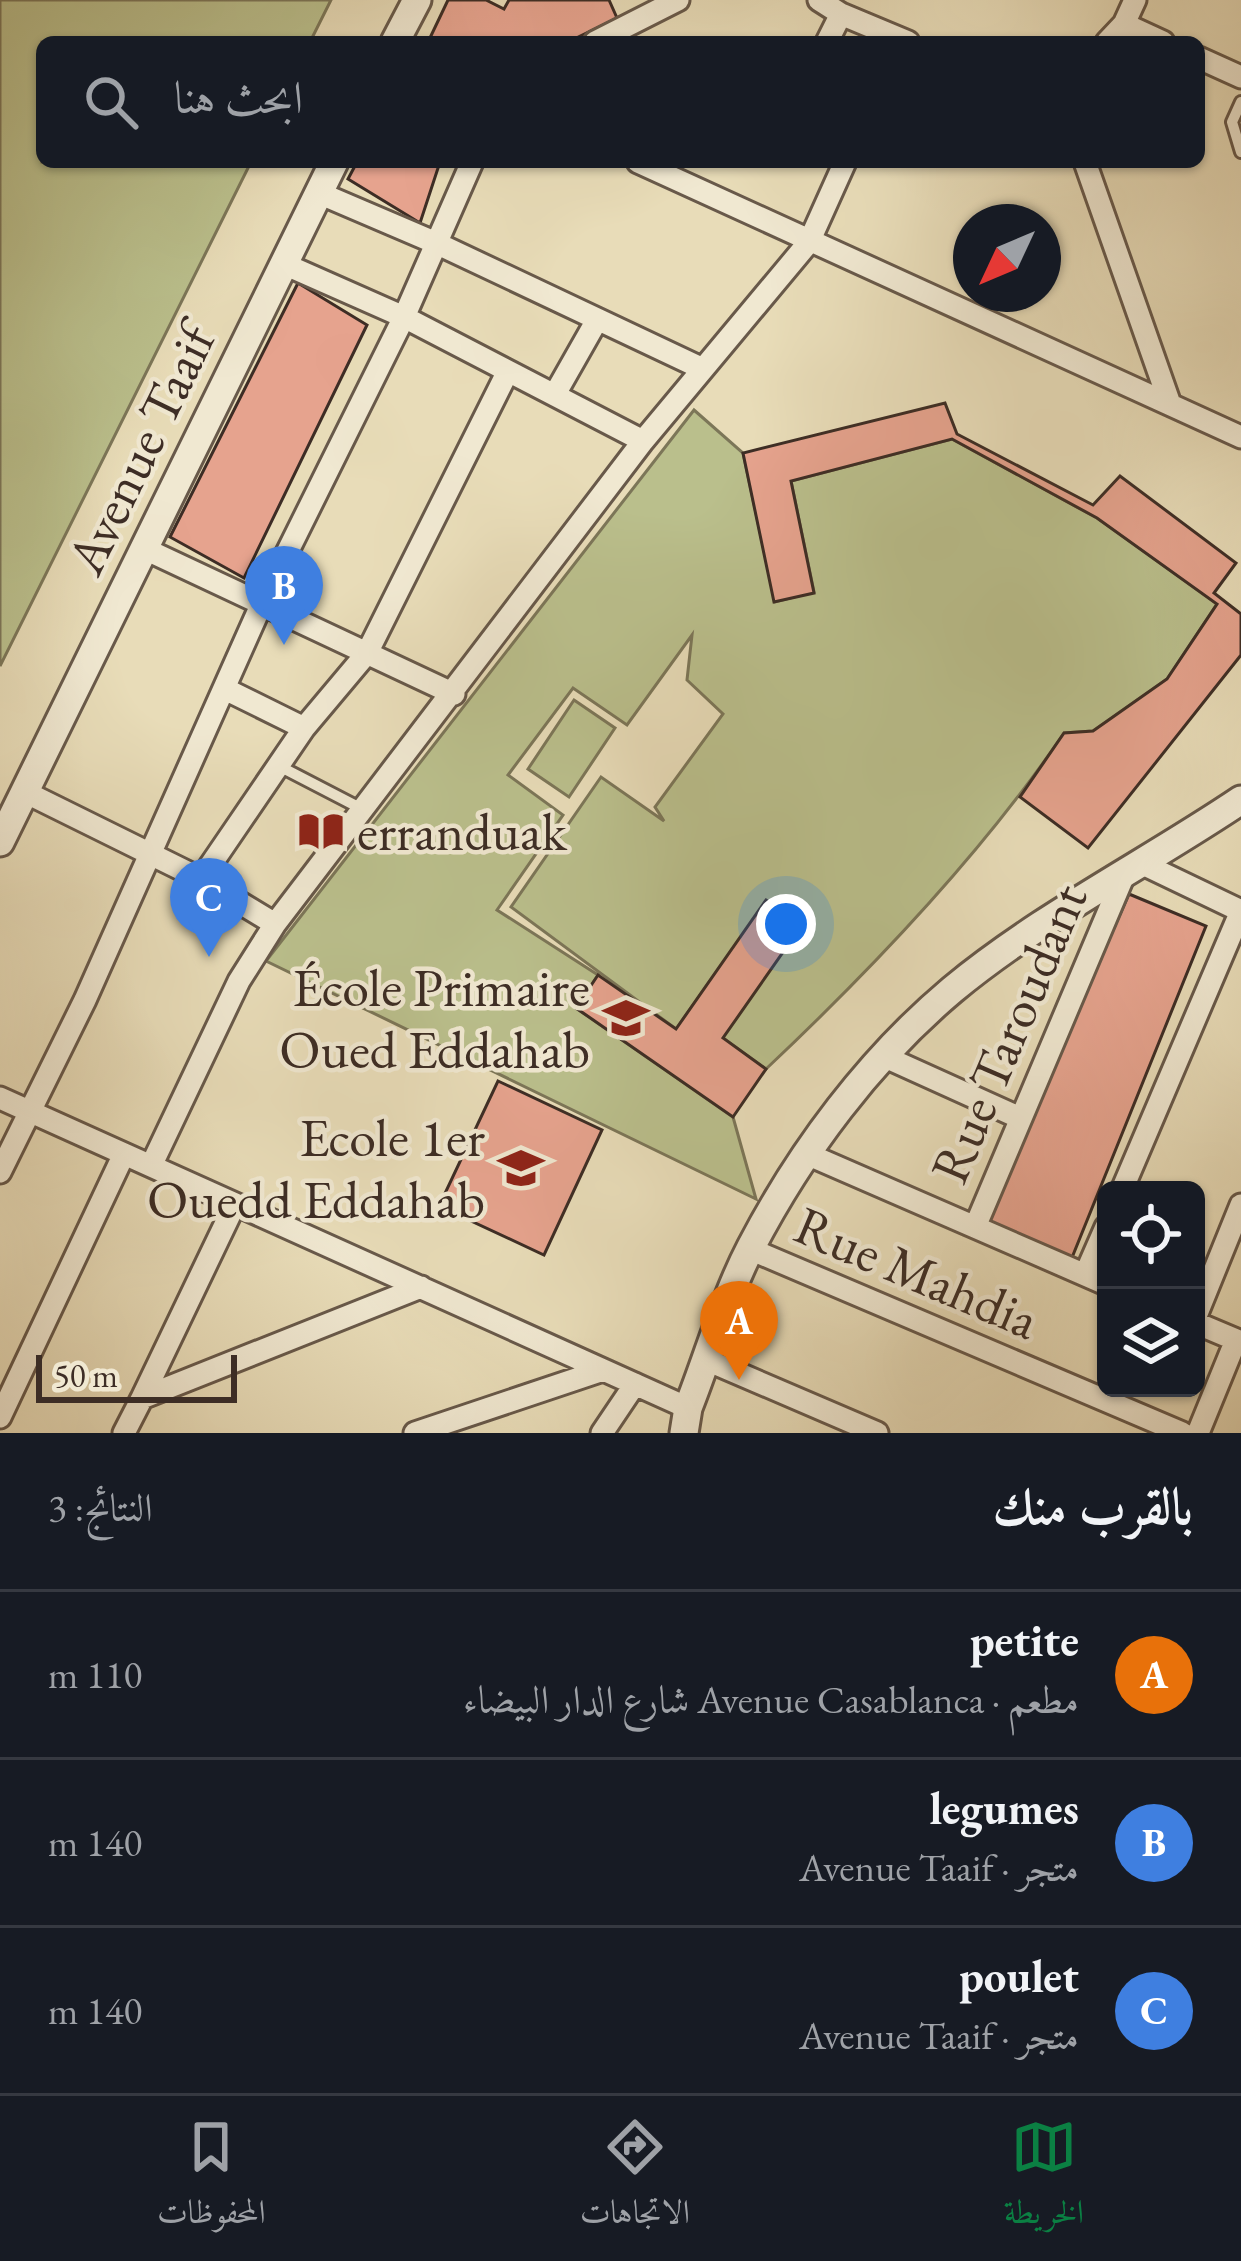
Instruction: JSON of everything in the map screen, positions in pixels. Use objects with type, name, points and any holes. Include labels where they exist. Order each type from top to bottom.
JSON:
[{"type":"street","points":[[398,36],[417,0]]},
{"type":"street","points":[[608,36],[678,0]]},
{"type":"street","points":[[819,0],[894,36]]},
{"type":"street","points":[[1113,36],[1124,25],[1135,0]]},
{"type":"street","points":[[830,36],[841,14]]},
{"type":"street","points":[[1124,25],[1149,36]]},
{"type":"street","points":[[1205,61],[1241,77]]},
{"type":"street","name":"Avenue Taaif","points":[[0,842],[331,168]]},
{"type":"street","points":[[0,1172],[227,690],[262,604],[404,317],[469,168]]},
{"type":"street","points":[[651,168],[1241,437]]},
{"type":"street","points":[[151,1166],[238,981],[275,924],[643,441],[809,242],[842,168]]},
{"type":"street","points":[[1087,168],[1170,404]]},
{"type":"street","points":[[319,193],[703,370]]},
{"type":"street","points":[[284,264],[404,317],[643,441]]},
{"type":"street","points":[[555,394],[597,320]]},
{"type":"street","points":[[202,879],[304,728],[367,652],[508,371]]},
{"type":"street","points":[[146,549],[454,694]]},
{"type":"street","points":[[227,690],[304,728]]},
{"type":"street","points":[[25,792],[202,879],[275,924]]},
{"type":"street","points":[[0,1098],[635,1384],[686,1420],[750,1249],[807,1154],[883,1056],[953,989],[1060,914],[1241,800]]},
{"type":"street","points":[[1126,1181],[1241,911],[1134,870]]},
{"type":"street","name":"Rue Taroudant","points":[[975,1226],[1134,870]]},
{"type":"street","points":[[883,1056],[1020,1118]]},
{"type":"street","points":[[0,1417],[124,1154]]},
{"type":"street","points":[[807,1154],[1096,1280]]},
{"type":"street","points":[[124,1433],[236,1204]]},
{"type":"street","points":[[1205,1297],[1241,1204]]},
{"type":"street","name":"Rue Mahdia","points":[[750,1249],[1182,1433]]},
{"type":"street","points":[[142,1399],[421,1287]]},
{"type":"street","points":[[1198,1433],[1238,1341],[1205,1324]]},
{"type":"street","points":[[707,1360],[877,1433]]},
{"type":"street","points":[[415,1433],[603,1370]]},
{"type":"street","points":[[602,1433],[635,1384]]},
{"type":"lane","points":[[1241,102],[1232,122],[1241,152]]},
{"type":"lane","points":[[279,766],[364,810]]},
{"type":"green space","points":[[0,0],[331,0],[313,36],[36,36],[36,168],[248,168],[0,666]]},
{"type":"green space","points":[[694,410],[743,453],[775,602],[814,592],[791,481],[952,439],[1097,518],[1217,604],[1167,679],[1093,731],[1064,733],[998,822],[924,908],[766,1069],[723,1038],[767,901],[676,1029],[511,907],[601,777],[664,821],[655,807],[723,714],[687,680],[692,635],[627,725],[573,688],[508,775],[563,815],[497,910],[598,975],[576,1008],[733,1117],[756,1199],[266,961]]},
{"type":"green space","points":[[574,700],[615,728],[569,797],[528,769]]},
{"type":"building","points":[[448,0],[486,0],[504,9],[509,0],[609,0],[617,18],[580,36],[431,36]]},
{"type":"building","points":[[354,168],[438,168],[420,223],[348,179]]},
{"type":"building","points":[[298,283],[367,325],[244,578],[170,537]]},
{"type":"building","points":[[945,403],[957,434],[1093,505],[1120,476],[1236,563],[1214,593],[1241,614],[1241,655],[1088,848],[1020,797],[1064,733],[1093,731],[1167,679],[1217,604],[1097,518],[952,439],[791,481],[814,593],[774,602],[743,453]]},
{"type":"building","points":[[1129,894],[1206,926],[1103,1181],[1097,1181],[1097,1196],[1071,1260],[983,1223]]},
{"type":"building","name":"École Primaire Oued Eddahab","points":[[766,900],[802,925],[723,1038],[766,1069],[733,1117],[576,1008],[598,975],[676,1029]]},
{"type":"building","name":"Ecole 1er Ouedd Eddahab","points":[[498,1081],[602,1130],[544,1255],[439,1206]]},
{"type":"place","name":"legumes","points":[[284,645]]},
{"type":"place","name":"erranduak","points":[[321,831]]},
{"type":"place","name":"poulet","points":[[209,957]]},
{"type":"place","name":"École Primaire Oued Eddahab","points":[[626,1018]]},
{"type":"place","name":"Ecole 1er Ouedd Eddahab","points":[[521,1168]]},
{"type":"place","name":"petite","points":[[739,1380]]}]
